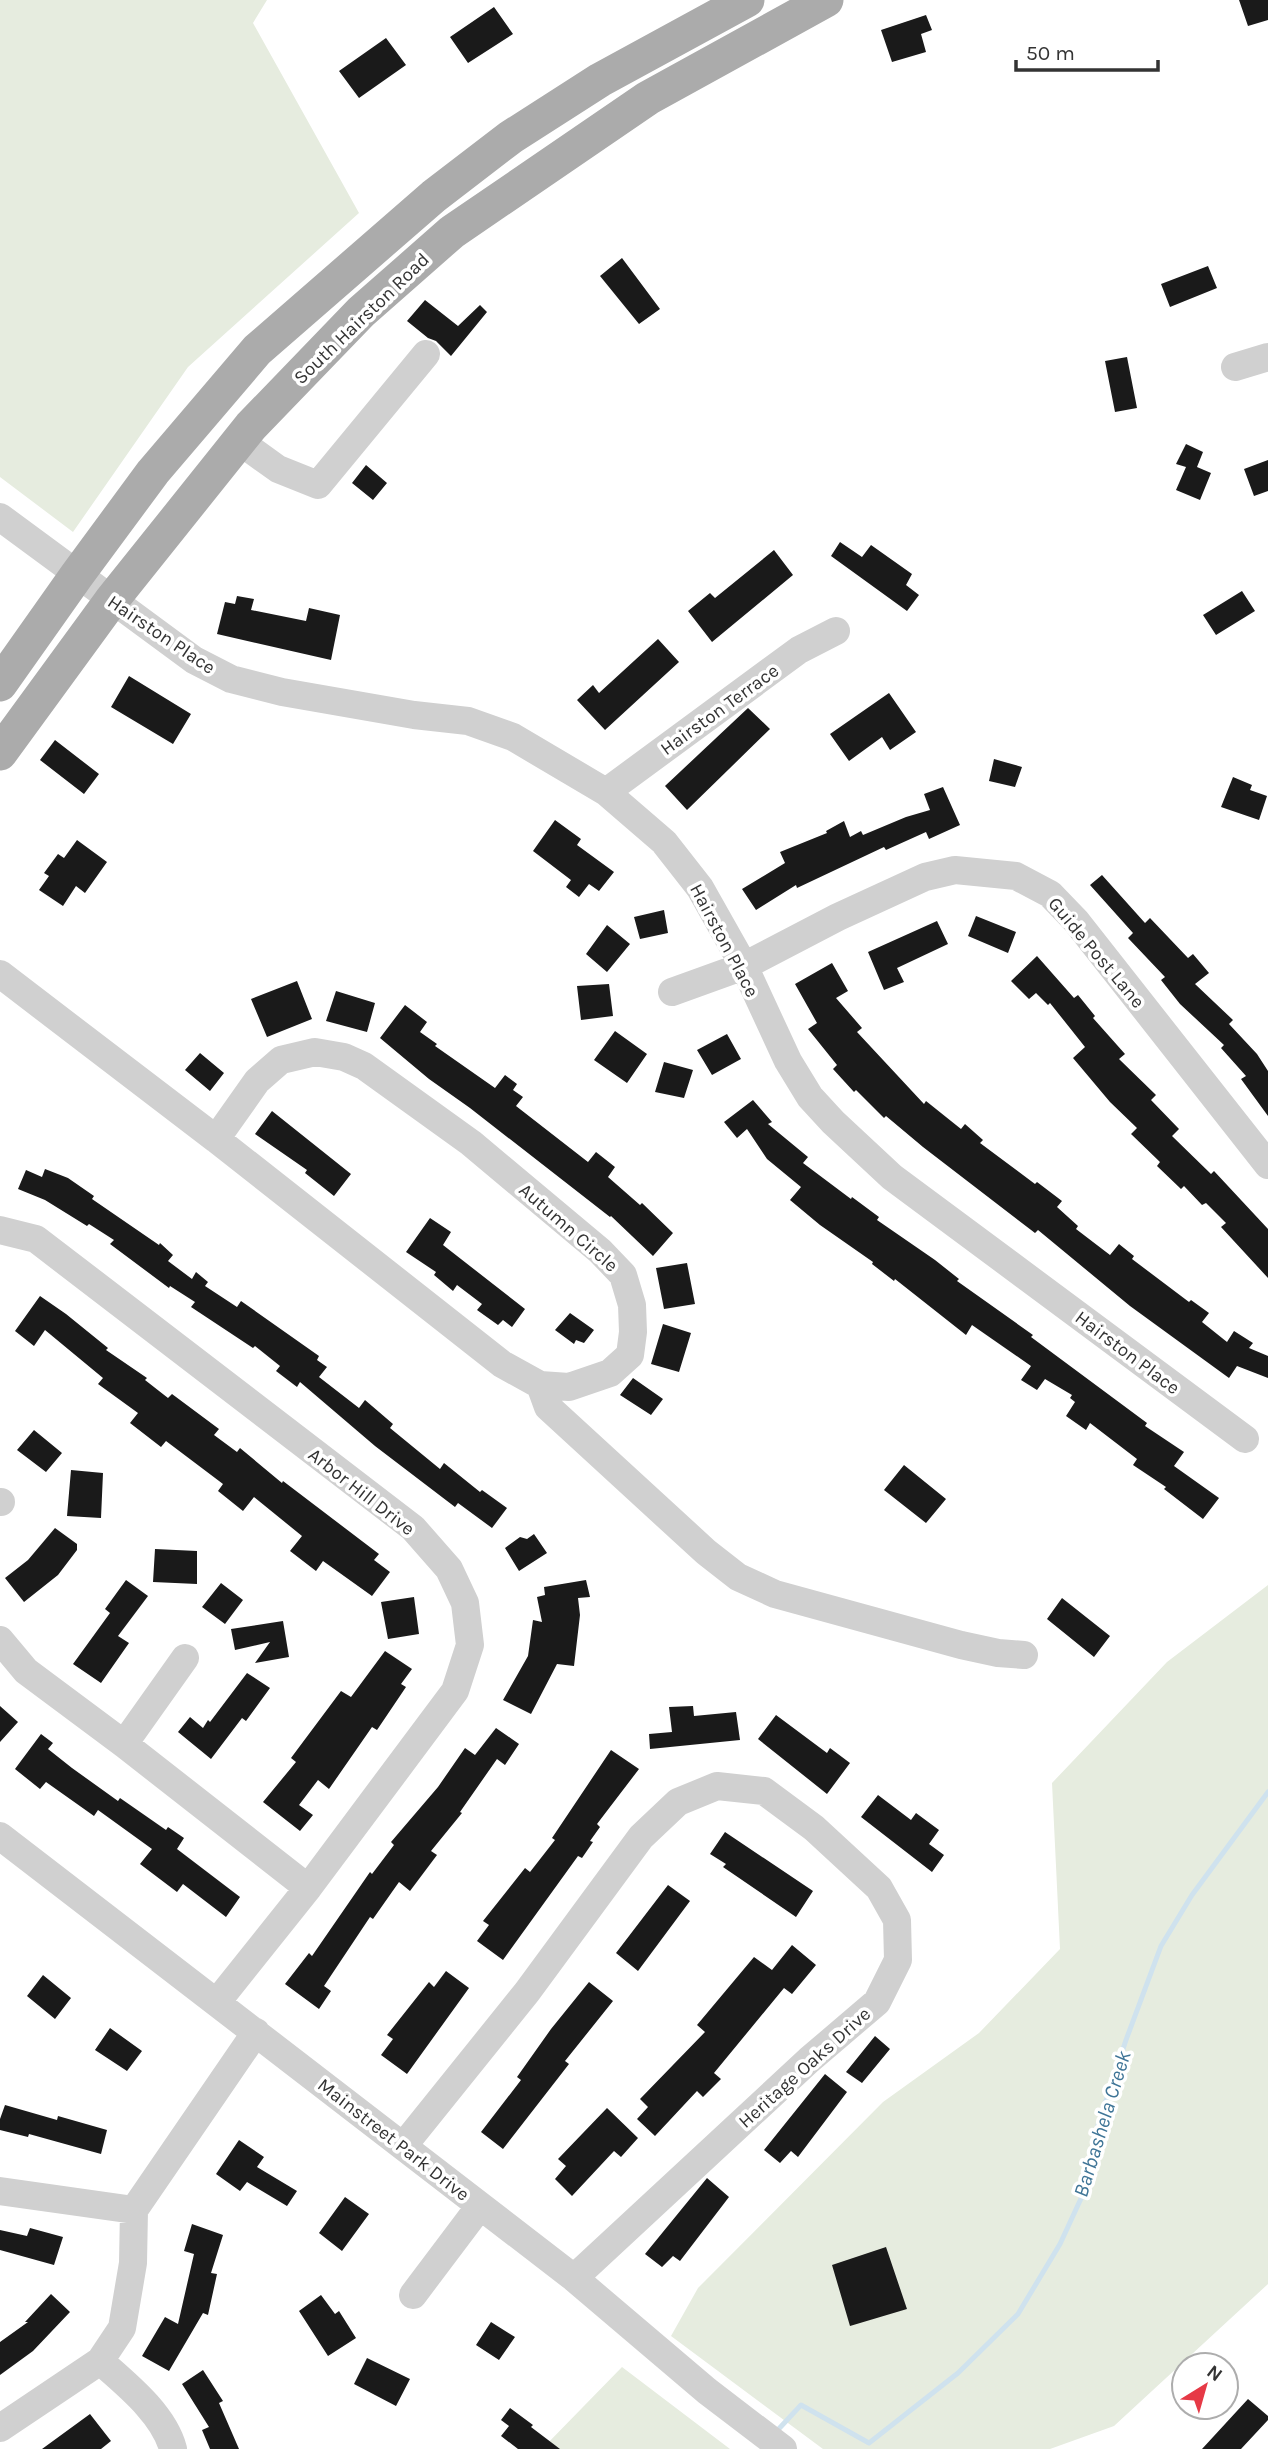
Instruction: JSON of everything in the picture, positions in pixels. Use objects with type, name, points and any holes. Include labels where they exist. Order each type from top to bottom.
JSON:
[{"type":"main road","name":"South Hairston Road","points":[[0,684],[153,472],[257,350],[434,196],[511,137],[589,87],[747,0]]},
{"type":"main road","name":"South Hairston Road","points":[[0,753],[111,601],[239,441],[362,312],[452,232],[648,98],[826,0]]},
{"type":"street","points":[[239,441],[278,469],[318,485],[426,354]]},
{"type":"street","points":[[1235,367],[1268,357]]},
{"type":"street","name":"Hairston Place","points":[[0,517],[194,660],[231,679],[295,694],[414,715],[468,721],[513,737],[606,792],[664,842],[700,888],[744,966],[788,1061],[810,1097],[833,1122],[892,1177],[1245,1439]]},
{"type":"street","name":"Hairston Terrace","points":[[606,792],[799,650],[836,631]]},
{"type":"street","name":"Guide Post Lane","points":[[672,992],[744,966],[838,917],[925,877],[956,870],[1016,876],[1050,894],[1076,921],[1268,1165]]},
{"type":"street","name":"Autumn Circle","points":[[0,974],[216,1139],[502,1364],[540,1385],[569,1387],[611,1373],[629,1355],[633,1332],[632,1304],[623,1275],[471,1143],[365,1066],[344,1057],[315,1052],[281,1060],[257,1081],[216,1139]]},
{"type":"street","name":"Arbor Hill Drive","points":[[0,1230],[36,1239],[412,1528],[449,1569],[465,1603],[470,1645],[455,1691],[308,1888],[217,2002]]},
{"type":"street","points":[[540,1385],[548,1407],[706,1552],[738,1577],[775,1594],[961,1645],[1024,1655]]},
{"type":"street","points":[[0,1640],[26,1671],[308,1888]]},
{"type":"street","points":[[124,1744],[185,1658]]},
{"type":"street","name":"Heritage Oaks Drive","points":[[404,2145],[527,1992],[641,1837],[678,1802],[717,1786],[764,1791],[814,1828],[879,1888],[897,1920],[898,1959],[877,2002],[809,2060],[574,2278]]},
{"type":"street","name":"Mainstreet Park Drive","points":[[0,1836],[574,2278],[707,2391],[783,2449]]},
{"type":"street","points":[[0,2428],[100,2361],[122,2328],[133,2263],[134,2210],[256,2032]]},
{"type":"street","points":[[0,2191],[134,2210]]},
{"type":"street","points":[[413,2295],[480,2206]]},
{"type":"street","points":[[100,2361],[139,2395],[170,2438],[173,2449]]},
{"type":"shaded area","points":[[0,0],[267,0],[253,23],[359,213],[188,367],[73,532],[0,477]]},
{"type":"shaded area","points":[[1268,1585],[1268,2284],[1195,2351],[1170,2351],[1170,2374],[1114,2426],[1050,2449],[823,2449],[671,2336],[698,2288],[883,2102],[979,2033],[1060,1949],[1052,1783],[1167,1662]]},
{"type":"shaded area","points":[[622,2367],[730,2449],[542,2449]]},
{"type":"building","points":[[1239,0],[1268,0],[1268,20],[1248,26]]},
{"type":"building","points":[[494,7],[513,34],[468,63],[450,37]]},
{"type":"building","points":[[926,15],[932,30],[921,34],[926,52],[892,62],[881,30]]},
{"type":"building","points":[[386,38],[406,65],[359,98],[339,71]]},
{"type":"building","points":[[622,258],[660,309],[639,324],[600,276]]},
{"type":"building","points":[[1208,266],[1217,288],[1170,307],[1161,284]]},
{"type":"building","points":[[425,300],[458,326],[480,305],[487,312],[451,356],[436,341],[407,321]]},
{"type":"building","points":[[1127,357],[1137,408],[1115,412],[1105,361]]},
{"type":"building","points":[[1186,444],[1203,452],[1197,467],[1211,473],[1200,500],[1176,490],[1186,467],[1176,464]]},
{"type":"building","points":[[1268,460],[1268,491],[1254,496],[1244,469]]},
{"type":"building","points":[[366,465],[387,483],[373,500],[352,483]]},
{"type":"building","points":[[840,542],[862,557],[871,545],[912,574],[906,585],[919,595],[907,611],[831,556]]},
{"type":"building","points":[[774,550],[793,575],[712,642],[688,611],[710,593],[715,598]]},
{"type":"building","points":[[1242,591],[1255,611],[1216,635],[1203,615]]},
{"type":"building","points":[[237,596],[254,599],[251,610],[306,621],[309,608],[340,615],[331,660],[217,634],[225,602],[235,604]]},
{"type":"building","points":[[658,639],[679,662],[605,730],[577,700],[593,685],[599,693]]},
{"type":"building","points":[[129,676],[191,714],[173,744],[111,707]]},
{"type":"building","points":[[889,693],[916,732],[890,750],[882,737],[849,761],[830,734]]},
{"type":"building","points":[[748,708],[770,729],[687,810],[665,786]]},
{"type":"building","points":[[55,740],[99,774],[84,794],[40,760]]},
{"type":"building","points":[[994,759],[1022,767],[1015,787],[989,781]]},
{"type":"building","points":[[1233,777],[1252,785],[1250,790],[1267,796],[1259,820],[1221,807]]},
{"type":"building","points":[[943,787],[960,825],[929,839],[926,832],[886,850],[884,847],[797,888],[796,885],[756,910],[742,889],[785,863],[780,852],[827,833],[826,831],[844,821],[850,837],[861,831],[863,835],[930,810],[924,794]]},
{"type":"building","points":[[555,820],[581,839],[577,845],[614,872],[599,891],[589,884],[579,897],[566,887],[571,880],[533,851]]},
{"type":"building","points":[[77,840],[107,862],[85,893],[76,886],[63,906],[39,890],[49,876],[44,873],[58,854],[64,858]]},
{"type":"building","points":[[1102,875],[1145,923],[1150,918],[1188,958],[1193,954],[1209,973],[1195,984],[1233,1020],[1229,1024],[1257,1054],[1268,1071],[1268,1116],[1241,1079],[1246,1076],[1221,1048],[1224,1045],[1180,1004],[1161,980],[1165,977],[1128,938],[1133,933],[1090,885]]},
{"type":"building","points":[[664,910],[668,933],[640,939],[634,917]]},
{"type":"building","points":[[976,916],[1016,932],[1008,953],[968,936]]},
{"type":"building","points":[[937,921],[948,944],[897,968],[904,982],[884,990],[868,952]]},
{"type":"building","points":[[607,925],[630,944],[607,972],[586,954]]},
{"type":"building","points":[[1037,956],[1074,998],[1078,995],[1095,1016],[1093,1018],[1125,1054],[1119,1059],[1156,1095],[1151,1100],[1179,1129],[1172,1136],[1211,1174],[1214,1171],[1268,1229],[1268,1278],[1221,1227],[1226,1223],[1206,1203],[1202,1205],[1184,1186],[1181,1189],[1157,1166],[1160,1162],[1131,1134],[1137,1128],[1110,1102],[1073,1058],[1085,1047],[1050,1003],[1048,1005],[1036,993],[1029,999],[1011,981]]},
{"type":"building","points":[[832,963],[848,991],[836,998],[862,1028],[857,1032],[924,1104],[926,1101],[961,1129],[965,1124],[983,1140],[980,1143],[1062,1201],[1057,1207],[1078,1226],[1076,1229],[1110,1255],[1119,1244],[1134,1256],[1132,1259],[1189,1302],[1191,1300],[1209,1313],[1202,1322],[1227,1342],[1234,1331],[1253,1343],[1249,1348],[1268,1356],[1268,1378],[1237,1366],[1229,1378],[1130,1306],[1038,1230],[1035,1233],[886,1116],[884,1118],[856,1090],[854,1092],[833,1069],[837,1065],[808,1029],[817,1023],[795,984]]},
{"type":"building","points":[[297,981],[312,1019],[267,1037],[251,999]]},
{"type":"building","points":[[609,984],[613,1016],[581,1020],[577,986]]},
{"type":"building","points":[[336,991],[375,1003],[367,1032],[326,1021]]},
{"type":"building","points":[[405,1005],[427,1022],[420,1032],[437,1044],[435,1046],[495,1088],[505,1075],[517,1084],[513,1090],[523,1097],[516,1106],[588,1162],[596,1152],[615,1167],[608,1177],[640,1205],[642,1203],[673,1233],[653,1256],[611,1216],[429,1079],[380,1038]]},
{"type":"building","points":[[615,1031],[647,1054],[627,1083],[594,1060]]},
{"type":"building","points":[[727,1034],[741,1059],[712,1075],[697,1050]]},
{"type":"building","points":[[200,1053],[224,1073],[210,1091],[185,1070]]},
{"type":"building","points":[[664,1062],[693,1070],[684,1098],[655,1092]]},
{"type":"building","points":[[753,1100],[772,1122],[768,1124],[808,1157],[803,1163],[879,1217],[877,1220],[935,1260],[959,1279],[957,1281],[1033,1335],[1031,1337],[1147,1423],[1145,1426],[1184,1452],[1174,1466],[1219,1498],[1203,1519],[1164,1489],[1166,1487],[1133,1465],[1137,1459],[1090,1423],[1086,1430],[1066,1416],[1075,1402],[1070,1398],[1072,1395],[1045,1379],[1037,1390],[1021,1380],[1031,1366],[972,1325],[966,1335],[790,1200],[801,1187],[767,1159],[747,1129],[737,1138],[724,1122]]},
{"type":"building","points":[[272,1111],[351,1174],[334,1196],[305,1173],[307,1170],[255,1134]]},
{"type":"building","points":[[45,1169],[68,1178],[94,1196],[92,1199],[159,1245],[160,1243],[173,1255],[168,1261],[192,1279],[196,1272],[208,1282],[205,1286],[237,1307],[241,1301],[319,1356],[317,1360],[327,1367],[319,1377],[359,1408],[365,1400],[393,1424],[390,1428],[440,1469],[444,1463],[480,1492],[482,1490],[507,1508],[492,1528],[458,1503],[455,1507],[375,1446],[300,1382],[297,1387],[276,1371],[280,1366],[255,1346],[253,1348],[191,1307],[195,1302],[170,1286],[169,1288],[110,1244],[114,1240],[45,1200],[18,1189],[26,1170],[42,1177]]},
{"type":"building","points":[[430,1218],[451,1232],[443,1245],[525,1309],[512,1327],[503,1320],[498,1325],[477,1310],[482,1304],[457,1285],[453,1291],[434,1275],[436,1272],[406,1252]]},
{"type":"building","points":[[687,1263],[695,1304],[664,1309],[656,1268]]},
{"type":"building","points":[[40,1296],[108,1348],[106,1350],[147,1378],[145,1380],[168,1398],[172,1394],[219,1429],[214,1435],[237,1452],[240,1448],[282,1483],[283,1481],[379,1554],[374,1560],[390,1572],[372,1596],[323,1561],[316,1571],[290,1551],[302,1536],[254,1497],[243,1511],[218,1491],[223,1484],[166,1441],[161,1447],[130,1423],[138,1413],[98,1384],[103,1378],[45,1330],[34,1346],[15,1331]]},
{"type":"building","points":[[570,1313],[594,1330],[584,1343],[576,1340],[574,1344],[555,1330]]},
{"type":"building","points":[[663,1324],[691,1333],[679,1372],[651,1364]]},
{"type":"building","points":[[633,1378],[663,1399],[651,1415],[620,1395]]},
{"type":"building","points":[[34,1430],[62,1453],[46,1472],[17,1450]]},
{"type":"building","points":[[904,1465],[946,1499],[926,1523],[884,1490]]},
{"type":"building","points":[[71,1470],[103,1473],[101,1518],[67,1516]]},
{"type":"building","points":[[55,1528],[77,1544],[77,1550],[58,1575],[24,1602],[5,1578],[28,1560]]},
{"type":"building","points":[[534,1534],[547,1553],[519,1571],[505,1548],[520,1537],[527,1539]]},
{"type":"building","points":[[155,1549],[197,1551],[197,1584],[153,1582]]},
{"type":"building","points":[[126,1580],[148,1596],[118,1636],[129,1643],[101,1683],[73,1664],[110,1613],[105,1609]]},
{"type":"building","points":[[586,1580],[590,1597],[578,1598],[580,1615],[574,1666],[557,1664],[531,1714],[503,1700],[528,1656],[533,1620],[542,1622],[537,1597],[545,1595],[544,1587]]},
{"type":"building","points":[[221,1583],[243,1600],[225,1624],[202,1607]]},
{"type":"building","points":[[414,1597],[419,1634],[388,1639],[381,1602]]},
{"type":"building","points":[[1062,1598],[1110,1636],[1094,1657],[1047,1619]]},
{"type":"building","points":[[283,1621],[289,1657],[255,1663],[270,1642],[235,1650],[231,1629]]},
{"type":"building","points":[[385,1651],[412,1669],[401,1684],[406,1687],[377,1730],[372,1727],[329,1789],[318,1780],[299,1805],[313,1815],[300,1831],[263,1802],[296,1762],[291,1758],[341,1691],[351,1697]]},
{"type":"building","points":[[247,1673],[270,1688],[246,1721],[242,1718],[211,1759],[178,1732],[190,1717],[203,1728]]},
{"type":"building","points":[[0,1706],[18,1722],[0,1742]]},
{"type":"building","points":[[693,1706],[694,1716],[736,1712],[740,1740],[650,1749],[649,1734],[672,1732],[669,1707]]},
{"type":"building","points":[[776,1715],[827,1753],[830,1748],[850,1763],[827,1794],[758,1739]]},
{"type":"building","points":[[496,1728],[519,1744],[505,1765],[497,1759],[460,1812],[462,1813],[431,1851],[437,1855],[410,1891],[399,1882],[373,1919],[370,1917],[324,1986],[331,1991],[319,2009],[285,1984],[309,1953],[312,1956],[370,1872],[372,1874],[394,1845],[391,1842],[438,1787],[465,1748],[475,1755]]},
{"type":"building","points":[[41,1734],[53,1743],[48,1749],[72,1768],[118,1801],[120,1798],[166,1830],[168,1827],[184,1838],[177,1849],[240,1897],[226,1917],[183,1884],[177,1892],[140,1864],[152,1849],[98,1810],[94,1816],[46,1782],[40,1789],[15,1769]]},
{"type":"building","points":[[611,1750],[639,1769],[597,1824],[600,1827],[582,1858],[578,1856],[503,1960],[477,1941],[489,1925],[483,1921],[525,1868],[530,1872],[555,1840],[552,1838]]},
{"type":"building","points":[[878,1795],[911,1820],[916,1813],[939,1830],[929,1844],[944,1855],[932,1872],[861,1817]]},
{"type":"building","points":[[725,1832],[813,1891],[796,1917],[723,1867],[726,1864],[710,1854]]},
{"type":"building","points":[[668,1885],[690,1901],[638,1971],[616,1953]]},
{"type":"building","points":[[792,1945],[816,1965],[792,1994],[784,1988],[714,2073],[721,2079],[703,2097],[697,2091],[655,2136],[637,2119],[648,2107],[640,2099],[705,2032],[697,2025],[754,1957],[772,1970]]},
{"type":"building","points":[[446,1971],[469,1988],[407,2074],[381,2055],[393,2039],[387,2035],[429,1982],[434,1987]]},
{"type":"building","points":[[43,1975],[71,1998],[55,2019],[27,1996]]},
{"type":"building","points":[[589,1982],[613,2001],[565,2061],[569,2064],[503,2149],[481,2132],[521,2080],[517,2077],[551,2029]]},
{"type":"building","points":[[110,2028],[142,2051],[127,2071],[95,2050]]},
{"type":"building","points":[[875,2036],[890,2049],[862,2083],[846,2072]]},
{"type":"building","points":[[825,2074],[847,2092],[798,2157],[791,2151],[780,2163],[764,2150]]},
{"type":"building","points":[[5,2105],[57,2120],[58,2116],[107,2130],[101,2154],[29,2134],[28,2137],[0,2130],[0,2119]]},
{"type":"building","points":[[607,2108],[638,2138],[621,2157],[614,2151],[572,2196],[555,2179],[566,2166],[558,2159]]},
{"type":"building","points":[[239,2140],[264,2157],[257,2167],[297,2191],[287,2206],[247,2182],[240,2191],[216,2174]]},
{"type":"building","points":[[707,2178],[729,2197],[680,2261],[673,2256],[662,2267],[645,2254]]},
{"type":"building","points":[[345,2197],[369,2214],[342,2251],[319,2233]]},
{"type":"building","points":[[192,2224],[223,2235],[211,2273],[217,2274],[208,2315],[203,2313],[169,2371],[142,2356],[165,2317],[178,2324],[194,2254],[184,2251]]},
{"type":"building","points":[[30,2228],[63,2237],[54,2265],[0,2250],[0,2230],[27,2236]]},
{"type":"building","points":[[886,2247],[907,2309],[850,2326],[832,2265]]},
{"type":"building","points":[[51,2294],[70,2312],[33,2351],[0,2375],[0,2342],[28,2322],[25,2322]]},
{"type":"building","points":[[321,2295],[335,2314],[339,2311],[356,2338],[328,2356],[299,2311]]},
{"type":"building","points":[[491,2322],[515,2337],[499,2360],[476,2345]]},
{"type":"building","points":[[367,2358],[410,2379],[396,2406],[354,2384]]},
{"type":"building","points":[[203,2370],[223,2401],[219,2403],[239,2449],[210,2449],[202,2430],[209,2427],[182,2384]]},
{"type":"building","points":[[1248,2399],[1268,2416],[1268,2420],[1241,2449],[1202,2449],[1228,2421],[1240,2421],[1240,2408]]},
{"type":"building","points":[[510,2408],[560,2449],[518,2449],[501,2436],[509,2426],[501,2420]]},
{"type":"building","points":[[90,2414],[111,2441],[101,2449],[42,2449]]},
{"type":"waterway","name":"Barbashela Creek","points":[[774,2434],[801,2405],[869,2443],[958,2373],[1018,2314],[1060,2244],[1084,2192],[1095,2134],[1161,1946],[1192,1895],[1268,1792]]}]
